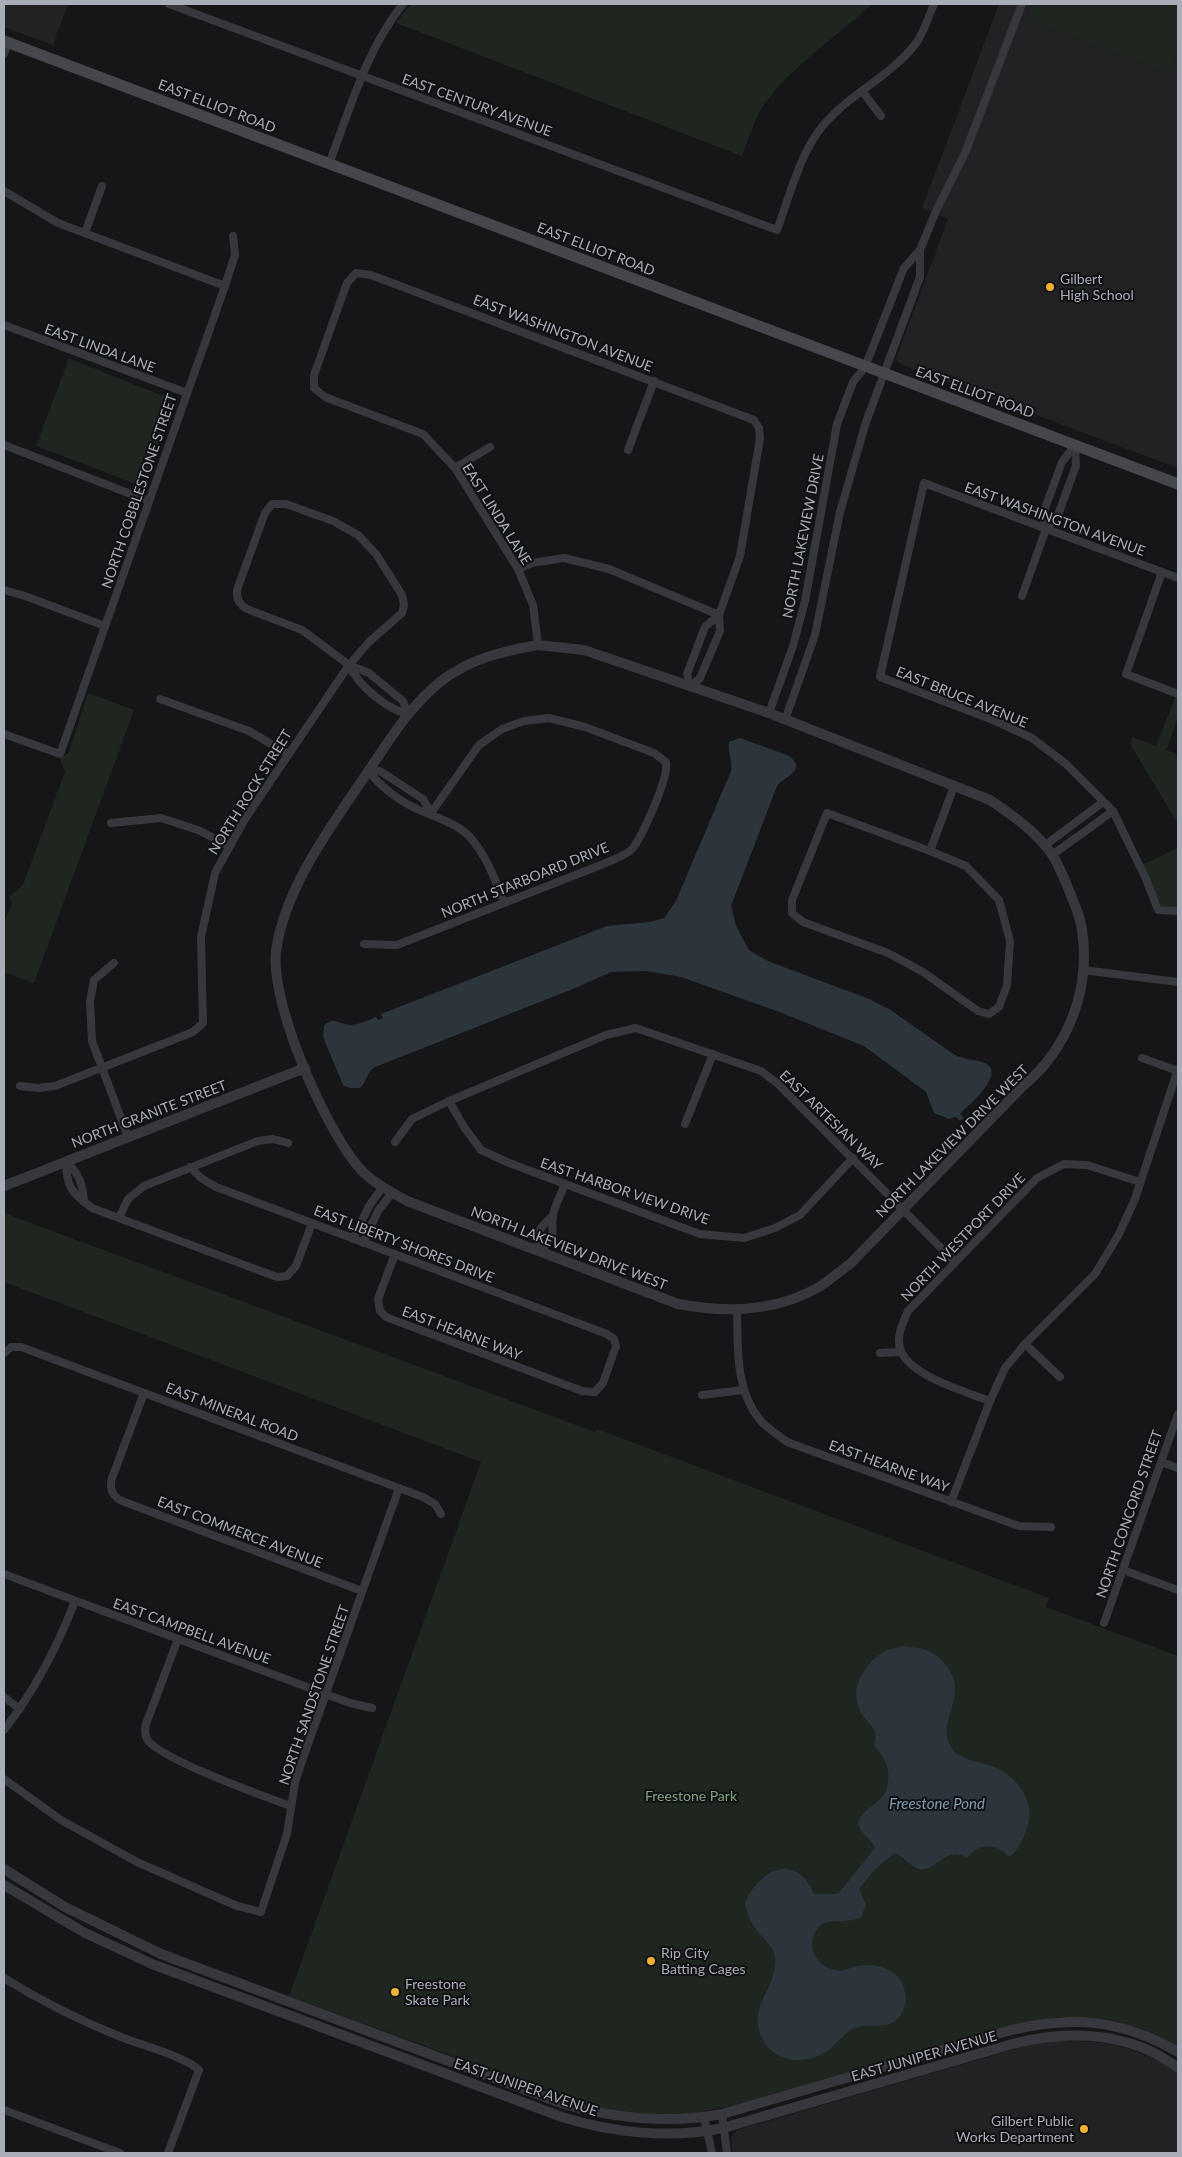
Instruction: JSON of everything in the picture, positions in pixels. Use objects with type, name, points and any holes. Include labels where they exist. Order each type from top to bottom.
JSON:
[{"type":"main road","name":"EAST ELLIOT ROAD","points":[[6,42],[1178,484]]},
{"type":"street","name":"EAST CENTURY AVENUE","points":[[169,4],[777,230],[804,158],[818,132],[839,110],[862,91]]},
{"type":"street","points":[[329,164],[375,46],[403,4]]},
{"type":"street","points":[[881,116],[862,91],[902,59],[917,41],[934,4]]},
{"type":"street","points":[[785,720],[815,635],[845,492],[883,373],[920,277],[920,250],[936,211],[965,153],[1022,4]]},
{"type":"street","points":[[4,54],[6,42]]},
{"type":"street","points":[[85,233],[102,186]]},
{"type":"street","points":[[4,191],[58,223],[225,286]]},
{"type":"street","name":"NORTH COBBLESTONE STREET","points":[[4,734],[60,754],[225,286],[236,248],[232,236]]},
{"type":"street","name":"NORTH LAKEVIEW DRIVE","points":[[771,714],[791,653],[805,601],[834,436],[852,382],[865,367],[904,268],[920,250]]},
{"type":"street","name":"EAST WASHINGTON AVENUE","points":[[314,388],[314,375],[347,283],[356,273],[371,275],[746,416],[758,424],[760,438],[740,556],[719,615]]},
{"type":"street","name":"EAST LINDA LANE","points":[[4,325],[187,393]]},
{"type":"street","points":[[628,450],[654,381]]},
{"type":"street","name":"EAST LINDA LANE","points":[[314,388],[325,397],[423,434],[455,468],[518,570],[533,605],[538,645]]},
{"type":"street","points":[[4,445],[149,501]]},
{"type":"street","points":[[1046,529],[1043,514],[1062,462],[1075,445]]},
{"type":"street","points":[[1022,596],[1046,529],[1057,518],[1074,471],[1075,445]]},
{"type":"street","points":[[455,468],[490,447]]},
{"type":"street","name":"EAST WASHINGTON AVENUE","points":[[897,595],[924,484],[1178,578]]},
{"type":"street","name":"NORTH ROCK STREET","points":[[102,1068],[193,1032],[203,1023],[202,937],[215,873],[229,846],[348,665],[376,636],[400,617],[404,609],[402,595],[376,554],[358,535],[326,518],[286,504],[272,504],[266,510],[238,588],[238,600],[247,609],[302,630],[348,665]]},
{"type":"street","points":[[518,570],[532,563],[564,558],[609,570],[719,615]]},
{"type":"street","points":[[1162,572],[1126,674],[1178,694]]},
{"type":"street","points":[[4,590],[105,626]]},
{"type":"street","name":"EAST BRUCE AVENUE","points":[[897,595],[880,677],[993,720],[1032,738],[1066,764],[1113,811],[1146,879],[1158,910],[1178,911]]},
{"type":"street","points":[[719,615],[720,631],[700,678],[690,687],[687,674],[705,627],[719,615]]},
{"type":"street","name":"NORTH LAKEVIEW DRIVE WEST","points":[[538,645],[584,650],[771,714],[990,800],[1020,821],[1052,855],[1073,900],[1082,930],[1083,970],[1080,994],[1070,1026],[1040,1072],[1022,1087],[850,1264],[820,1286],[788,1302],[758,1308],[704,1309],[678,1304],[407,1201],[387,1190],[357,1166],[335,1136],[284,1014],[277,981],[276,951],[285,916],[300,881],[329,831],[391,735],[408,714],[440,682],[462,668],[479,659],[502,651],[538,645]]},
{"type":"street","points":[[348,665],[369,673],[385,685],[403,701],[408,714]]},
{"type":"street","points":[[348,665],[358,681],[392,708],[408,714]]},
{"type":"street","points":[[160,699],[249,731],[288,754]]},
{"type":"street","name":"NORTH STARBOARD DRIVE","points":[[364,944],[397,945],[606,863],[632,850],[649,819],[666,771],[666,762],[654,753],[585,726],[549,718],[524,722],[502,728],[479,745],[431,813]]},
{"type":"street","points":[[431,813],[424,799],[380,770],[369,771],[376,782],[416,809],[431,813],[467,834],[491,868],[504,903]]},
{"type":"street","points":[[930,851],[954,786]]},
{"type":"street","points":[[1044,846],[1104,802]]},
{"type":"street","points":[[1052,855],[1113,811]]},
{"type":"street","points":[[827,813],[930,851],[966,866],[999,900],[1010,941],[1008,976],[1001,1003],[996,1010],[989,1014],[978,1011],[923,972],[888,953],[803,922],[792,913],[792,900],[827,813]]},
{"type":"street","points":[[111,823],[161,818],[198,830],[229,846]]},
{"type":"street","points":[[114,964],[94,980],[90,1001],[92,1041],[128,1137]]},
{"type":"street","points":[[1083,970],[1178,982]]},
{"type":"street","name":"EAST ARTESIAN WAY","points":[[395,1142],[412,1119],[449,1101],[606,1035],[636,1028],[761,1071],[777,1083],[955,1262]]},
{"type":"street","points":[[685,1124],[713,1054]]},
{"type":"street","points":[[951,1502],[990,1401],[1005,1368],[1025,1344],[1101,1267],[1135,1199],[1178,1070],[1142,1058]]},
{"type":"street","points":[[20,1086],[47,1088],[102,1068]]},
{"type":"street","name":"NORTH GRANITE STREET","points":[[4,1186],[305,1068]]},
{"type":"street","name":"EAST HARBOR VIEW DRIVE","points":[[449,1101],[464,1127],[481,1150],[565,1184],[700,1234],[744,1238],[775,1228],[800,1214],[853,1158]]},
{"type":"street","points":[[119,1218],[128,1200],[138,1189],[258,1141],[273,1139],[288,1143]]},
{"type":"street","points":[[66,1162],[77,1173],[83,1187],[84,1202]]},
{"type":"street","points":[[66,1162],[66,1177],[72,1191],[92,1208],[282,1277],[287,1276],[294,1270],[312,1223]]},
{"type":"street","name":"NORTH WESTPORT DRIVE","points":[[901,1352],[900,1331],[908,1311],[1037,1178],[1064,1164],[1086,1166],[1140,1182]]},
{"type":"street","name":"EAST LIBERTY SHORES DRIVE","points":[[190,1167],[201,1178],[216,1187],[604,1332],[614,1339],[616,1350],[603,1383],[595,1392]]},
{"type":"street","points":[[553,1216],[541,1225],[536,1236],[539,1251],[549,1243],[554,1231],[553,1216],[565,1184]]},
{"type":"street","points":[[353,1239],[369,1206],[387,1190]]},
{"type":"street","points":[[363,1242],[387,1190]]},
{"type":"street","name":"EAST HEARNE WAY","points":[[395,1254],[378,1299],[380,1311],[386,1317],[582,1391],[595,1392]]},
{"type":"street","name":"EAST HEARNE WAY","points":[[737,1309],[739,1361],[743,1390],[760,1421],[787,1442],[1019,1526],[1051,1527]]},
{"type":"street","points":[[1025,1344],[1060,1377]]},
{"type":"street","name":"EAST MINERAL ROAD","points":[[5,1351],[20,1347],[399,1488],[429,1500],[442,1514]]},
{"type":"street","points":[[880,1352],[901,1352],[920,1373],[990,1401]]},
{"type":"street","points":[[702,1395],[743,1390]]},
{"type":"street","name":"EAST COMMERCE AVENUE","points":[[144,1393],[112,1478],[111,1492],[122,1501],[362,1591]]},
{"type":"street","name":"NORTH CONCORD STREET","points":[[1104,1623],[1178,1414]]},
{"type":"street","points":[[1162,1462],[1178,1468]]},
{"type":"street","name":"NORTH SANDSTONE STREET","points":[[4,1779],[61,1820],[137,1862],[237,1906],[261,1912],[287,1834],[298,1774],[399,1488]]},
{"type":"street","points":[[1123,1570],[1178,1590]]},
{"type":"street","name":"EAST CAMPBELL AVENUE","points":[[4,1574],[355,1705],[372,1708]]},
{"type":"street","points":[[4,1730],[46,1668],[75,1601]]},
{"type":"street","points":[[178,1639],[146,1724],[146,1736],[154,1746],[202,1771],[250,1792],[291,1806]]},
{"type":"street","points":[[4,1697],[20,1709]]},
{"type":"street","name":"EAST JUNIPER AVENUE","points":[[4,1869],[65,1907],[135,1942],[193,1967],[564,2104],[605,2114],[656,2120],[722,2114],[1004,2032],[1046,2022],[1087,2022],[1122,2028],[1147,2035],[1178,2052]]},
{"type":"street","name":"EAST JUNIPER AVENUE","points":[[4,1885],[78,1929],[129,1955],[173,1973],[284,2012],[582,2124],[604,2128],[648,2133],[707,2131],[722,2128],[1022,2041],[1048,2036],[1064,2035],[1119,2040],[1154,2053],[1178,2068]]},
{"type":"street","points":[[4,1978],[69,2013],[119,2036],[187,2062],[199,2070],[168,2153]]},
{"type":"street","points":[[284,2012],[288,2001]]},
{"type":"street","points":[[4,2110],[120,2153]]},
{"type":"street","points":[[722,2114],[726,2153]]},
{"type":"street","points":[[704,2117],[712,2153]]},
{"type":"shaded area","points":[[4,4],[68,4],[53,45],[4,27]]},
{"type":"shaded area","name":"Gilbert High School","points":[[999,4],[1178,4],[1178,468],[905,366],[898,362],[896,358],[948,219],[922,208]]},
{"type":"shaded area","points":[[1055,2040],[1104,2043],[1127,2048],[1161,2062],[1178,2074],[1178,2153],[732,2153],[731,2138],[737,2130],[1029,2045]]},
{"type":"green space","points":[[411,4],[871,4],[809,57],[768,99],[759,113],[742,156],[396,23]]},
{"type":"green space","points":[[1034,4],[1178,4],[1178,45],[1168,72],[1028,20]]},
{"type":"green space","points":[[69,358],[160,395],[170,396],[173,402],[141,486],[36,446]]},
{"type":"green space","points":[[88,693],[134,710],[34,983],[4,972],[4,921],[12,904],[9,897],[23,885],[65,772],[60,759],[69,752]]},
{"type":"green space","points":[[1177,693],[1178,718],[1166,750],[1178,755],[1178,824],[1130,744],[1132,737],[1156,746]]},
{"type":"green space","points":[[1178,848],[1178,910],[1158,910],[1140,866]]},
{"type":"green space","name":"Freestone Park","points":[[4,1213],[595,1432],[597,1429],[1049,1598],[1046,1607],[1178,1656],[1178,2047],[1140,2028],[1111,2020],[1059,2017],[1002,2028],[739,2104],[684,2115],[654,2116],[589,2106],[289,1996],[481,1462],[4,1282]]},
{"type":"water","points":[[740,738],[789,756],[796,766],[793,773],[777,786],[731,906],[736,926],[749,950],[770,962],[869,999],[889,1009],[955,1055],[982,1062],[989,1066],[992,1073],[990,1080],[978,1096],[960,1114],[964,1118],[960,1121],[956,1117],[949,1119],[934,1113],[926,1092],[864,1046],[777,1011],[681,977],[646,971],[611,972],[573,989],[375,1067],[360,1088],[350,1088],[343,1085],[323,1037],[324,1026],[330,1021],[353,1025],[376,1017],[378,1020],[383,1018],[381,1014],[607,926],[650,922],[664,918],[676,901],[731,771],[729,742]]},
{"type":"water","name":"Freestone Pond","points":[[905,1646],[931,1652],[948,1668],[954,1678],[955,1689],[947,1728],[947,1738],[951,1747],[961,1756],[993,1766],[1013,1779],[1027,1800],[1030,1816],[1028,1825],[1019,1847],[1009,1857],[999,1849],[982,1847],[971,1853],[967,1858],[952,1854],[931,1867],[919,1869],[895,1853],[876,1868],[859,1889],[866,1905],[861,1917],[824,1923],[816,1932],[812,1946],[817,1958],[828,1968],[842,1970],[866,1965],[881,1967],[894,1973],[903,1984],[905,2006],[897,2020],[891,2023],[853,2029],[824,2053],[806,2059],[789,2059],[773,2052],[767,2046],[758,2027],[759,2009],[773,1976],[775,1959],[772,1948],[751,1922],[745,1903],[749,1894],[762,1878],[779,1869],[797,1872],[807,1881],[814,1894],[838,1894],[875,1848],[858,1823],[865,1812],[883,1796],[888,1782],[888,1774],[884,1759],[875,1747],[875,1732],[858,1707],[856,1689],[863,1673],[875,1658],[894,1648]]},
{"type":"place","name":"Gilbert High School","points":[[1050,287]]},
{"type":"place","name":"Rip City Batting Cages","points":[[651,1961]]},
{"type":"place","name":"Freestone Skate Park","points":[[395,1992]]},
{"type":"place","name":"Gilbert Public Works Department","points":[[1084,2129]]}]
